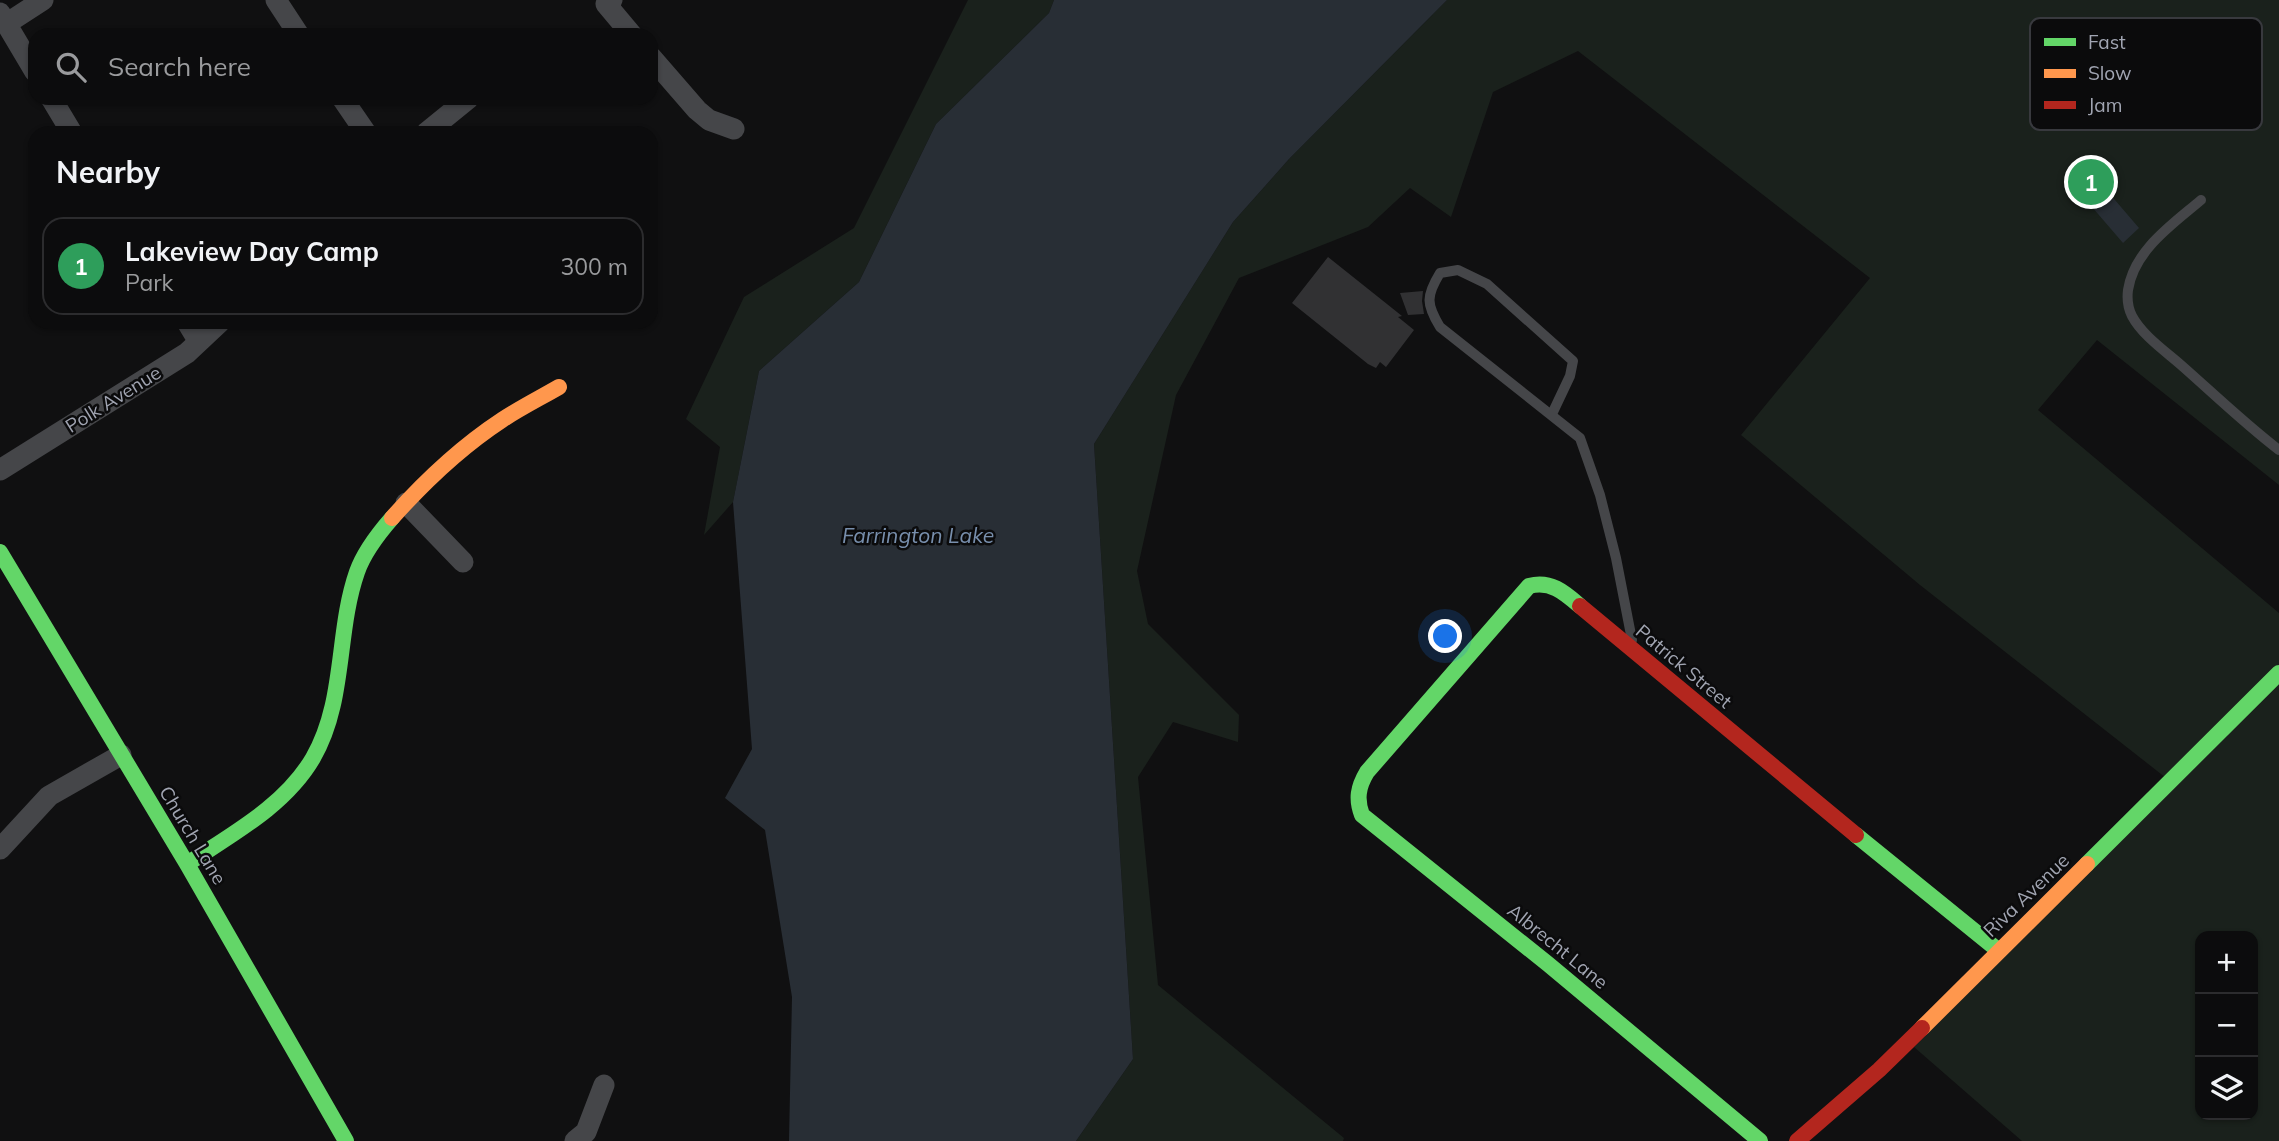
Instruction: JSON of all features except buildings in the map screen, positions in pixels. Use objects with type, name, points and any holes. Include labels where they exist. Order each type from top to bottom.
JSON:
[{"type":"street","points":[[28,60],[3,19],[43,0]]},
{"type":"street","points":[[276,0],[294,28]]},
{"type":"street","points":[[609,2],[627,28]]},
{"type":"street","points":[[658,65],[697,110],[709,120],[734,129]]},
{"type":"street","points":[[55,105],[68,126]]},
{"type":"street","points":[[347,105],[361,126]]},
{"type":"street","points":[[435,126],[460,105]]},
{"type":"street","points":[[191,329],[199,342]]},
{"type":"street","name":"Polk Avenue","points":[[0,470],[187,353],[213,329]]},
{"type":"street","points":[[187,864],[272,805],[312,760],[334,699],[351,596],[361,561],[383,528],[450,461],[500,422],[559,387]]},
{"type":"street","points":[[406,503],[463,562]]},
{"type":"street","name":"Church Lane","points":[[0,552],[187,864],[346,1141]]},
{"type":"street","name":"Patrick Street","points":[[1367,772],[1529,586],[1541,582],[1553,585],[1999,951]]},
{"type":"street","name":"Riva Avenue","points":[[1797,1141],[1879,1070],[2279,673]]},
{"type":"street","points":[[0,849],[49,796],[121,755]]},
{"type":"street","name":"Albrecht Lane","points":[[1367,772],[1356,794],[1362,815],[1548,964],[1760,1141]]},
{"type":"street","points":[[575,1141],[586,1132],[604,1085]]},
{"type":"lane","points":[[2201,200],[2169,227],[2141,258],[2132,274],[2128,290],[2132,317],[2160,346],[2279,450]]},
{"type":"lane","points":[[1552,414],[1570,376],[1573,361],[1487,284],[1458,270],[1440,273],[1429,291],[1429,310],[1440,327],[1580,438],[1600,495],[1616,558],[1634,653]]},
{"type":"shaded area","points":[[968,0],[1054,0],[1049,13],[936,124],[859,282],[759,371],[733,502],[704,535],[720,447],[686,419],[744,297],[854,228]]},
{"type":"shaded area","points":[[1447,0],[2279,0],[2279,485],[2097,340],[2038,410],[2279,613],[2279,1141],[2022,1141],[1914,1047],[2175,785],[1920,585],[1741,435],[1870,278],[1578,51],[1493,92],[1451,217],[1410,188],[1368,227],[1239,278],[1176,395],[1137,571],[1148,624],[1239,715],[1238,742],[1173,722],[1138,777],[1158,985],[1344,1138],[1343,1141],[1076,1141],[1133,1059],[1094,444],[1233,222],[1289,159]]},
{"type":"water","name":"Farrington Lake","points":[[1054,0],[1447,0],[1289,159],[1233,222],[1094,444],[1133,1059],[1076,1141],[789,1141],[792,997],[765,830],[725,798],[752,749],[733,502],[759,371],[859,282],[936,124],[1049,13]]},
{"type":"water","points":[[2109,193],[2139,228],[2123,243],[2092,207]]},
{"type":"traffic: fast","points":[[187,864],[273,805],[288,791],[313,758],[331,713],[350,595],[357,572],[363,557],[392,518]]},
{"type":"traffic: fast","points":[[0,552],[187,864],[346,1141]]},
{"type":"traffic: fast","points":[[1580,606],[1551,586],[1529,586],[1367,772],[1359,793],[1362,815],[1548,964],[1760,1141]]},
{"type":"traffic: fast","points":[[2087,864],[2279,673]]},
{"type":"traffic: fast","points":[[1856,835],[1999,951]]},
{"type":"traffic: slow","points":[[392,518],[430,478],[487,430],[559,387]]},
{"type":"traffic: slow","points":[[1922,1028],[2087,864]]},
{"type":"traffic: jam","points":[[1580,606],[1856,835]]},
{"type":"traffic: jam","points":[[1797,1141],[1879,1070],[1922,1028]]},
{"type":"place","name":"Lakeview Day Camp","points":[[2091,182]]}]
